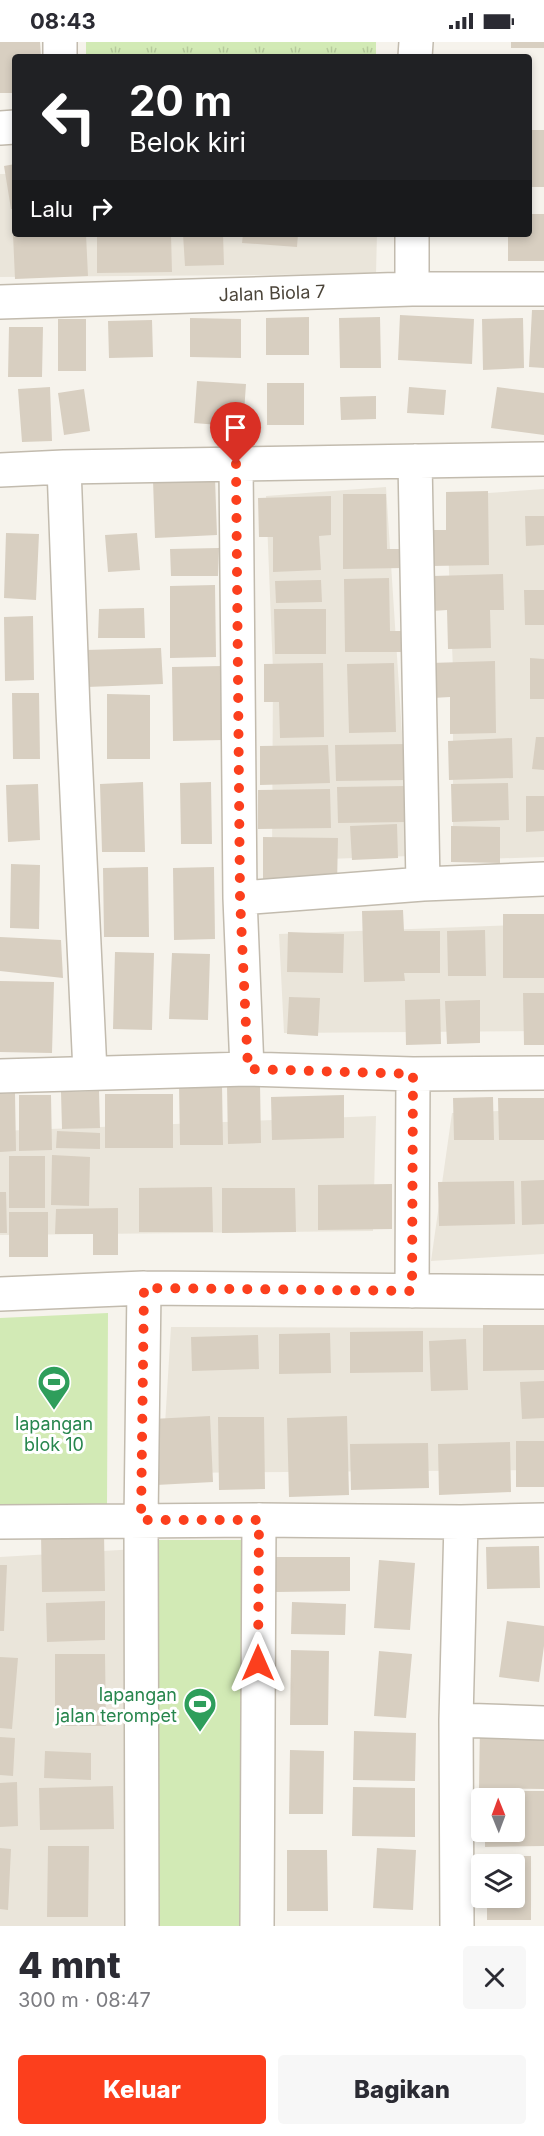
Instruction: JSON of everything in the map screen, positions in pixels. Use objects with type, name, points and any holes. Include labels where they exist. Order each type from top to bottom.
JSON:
[{"type":"street","points":[[412,237],[412,289]]},
{"type":"street","name":"Jalan Biola 7","points":[[0,302],[412,289],[544,289]]},
{"type":"street","points":[[0,470],[544,459]]},
{"type":"street","points":[[415,461],[423,884]]},
{"type":"street","points":[[236,464],[240,898],[248,1069]]},
{"type":"street","points":[[64,467],[90,1072]]},
{"type":"street","points":[[240,898],[423,884],[544,879]]},
{"type":"street","points":[[0,1076],[248,1069],[413,1074],[544,1073]]},
{"type":"street","points":[[412,1291],[413,1074]]},
{"type":"street","points":[[142,1926],[141,1520],[144,1288]]},
{"type":"street","points":[[0,1294],[144,1288],[544,1292]]},
{"type":"street","points":[[257,1926],[259,1520]]},
{"type":"street","points":[[0,1522],[544,1520]]},
{"type":"street","points":[[457,1926],[456,1720],[461,1522]]},
{"type":"street","points":[[456,1720],[544,1723]]},
{"type":"shaded area","points":[[0,174],[12,174],[12,237],[377,237],[376,274],[0,277]]},
{"type":"shaded area","points":[[386,487],[410,856],[272,861],[273,670],[266,496]]},
{"type":"shaded area","points":[[544,489],[544,857],[453,860],[453,670],[446,496]]},
{"type":"shaded area","points":[[544,924],[544,1031],[284,1033],[279,934]]},
{"type":"shaded area","points":[[544,1109],[544,1254],[431,1261],[452,1113]]},
{"type":"shaded area","points":[[376,1116],[373,1231],[0,1235],[0,1131]]},
{"type":"shaded area","points":[[171,1327],[544,1328],[544,1470],[162,1473]]},
{"type":"shaded area","points":[[137,1549],[130,1926],[0,1926],[0,1557]]},
{"type":"green space","points":[[86,42],[376,42],[376,54],[86,54]]},
{"type":"green space","name":"lapangan blok 10","points":[[108,1313],[107,1505],[0,1504],[0,1318]]},
{"type":"green space","name":"lapangan jalan terompet","points":[[158,1540],[243,1540],[243,1926],[155,1926]]},
{"type":"building","points":[[0,42],[40,42],[41,54],[12,54],[12,93],[0,93]]},
{"type":"building","points":[[511,42],[544,42],[544,48],[511,48]]},
{"type":"building","points":[[532,130],[544,130],[544,187],[532,187]]},
{"type":"building","points":[[12,165],[12,209],[11,209],[4,166]]},
{"type":"building","points":[[532,214],[544,214],[544,261],[508,261],[508,237],[532,237]]},
{"type":"building","points":[[13,237],[86,237],[88,276],[15,279]]},
{"type":"building","points":[[97,237],[171,237],[172,272],[97,273]]},
{"type":"building","points":[[183,237],[223,237],[224,265],[185,266]]},
{"type":"building","points":[[243,237],[298,237],[297,247],[242,243]]},
{"type":"building","points":[[532,310],[544,310],[544,368],[529,367]]},
{"type":"building","points":[[400,315],[474,319],[472,364],[398,360]]},
{"type":"building","points":[[309,317],[309,355],[266,355],[266,318]]},
{"type":"building","points":[[380,317],[381,368],[340,368],[339,318]]},
{"type":"building","points":[[190,318],[241,319],[241,358],[190,357]]},
{"type":"building","points":[[523,318],[524,368],[483,370],[482,319]]},
{"type":"building","points":[[58,319],[86,319],[86,371],[58,371]]},
{"type":"building","points":[[152,320],[153,357],[109,358],[108,321]]},
{"type":"building","points":[[9,327],[43,327],[42,377],[8,377]]},
{"type":"building","points":[[197,381],[246,384],[243,427],[194,423]]},
{"type":"building","points":[[267,383],[304,383],[304,425],[267,425]]},
{"type":"building","points":[[50,387],[52,441],[22,442],[18,389]]},
{"type":"building","points":[[409,387],[446,390],[444,415],[407,413]]},
{"type":"building","points":[[497,387],[544,393],[544,435],[491,428]]},
{"type":"building","points":[[84,389],[90,431],[64,435],[58,393]]},
{"type":"building","points":[[376,396],[376,419],[341,420],[340,397]]},
{"type":"building","points":[[215,478],[217,535],[155,538],[153,480]]},
{"type":"building","points":[[488,491],[489,565],[431,566],[430,530],[446,530],[446,492]]},
{"type":"building","points":[[343,494],[386,494],[387,549],[402,549],[403,568],[343,569]]},
{"type":"building","points":[[331,496],[331,535],[319,536],[321,570],[273,572],[273,537],[259,537],[258,498]]},
{"type":"building","points":[[525,516],[544,516],[544,545],[526,546]]},
{"type":"building","points":[[6,533],[39,534],[36,600],[4,598]]},
{"type":"building","points":[[137,533],[140,570],[108,572],[105,535]]},
{"type":"building","points":[[219,548],[218,576],[171,576],[170,549]]},
{"type":"building","points":[[503,574],[504,610],[490,610],[491,648],[448,649],[447,610],[432,611],[433,576]]},
{"type":"building","points":[[389,578],[390,631],[405,631],[405,652],[345,652],[344,579]]},
{"type":"building","points":[[321,580],[322,602],[276,603],[275,581]]},
{"type":"building","points":[[215,585],[216,657],[170,658],[170,586]]},
{"type":"building","points":[[524,590],[544,590],[544,625],[525,625]]},
{"type":"building","points":[[144,608],[145,638],[98,638],[99,609]]},
{"type":"building","points":[[274,609],[326,609],[326,654],[275,654]]},
{"type":"building","points":[[33,616],[34,680],[5,681],[4,617]]},
{"type":"building","points":[[161,648],[163,684],[87,687],[85,650]]},
{"type":"building","points":[[530,658],[544,659],[544,699],[530,699]]},
{"type":"building","points":[[495,661],[496,733],[450,734],[450,697],[432,698],[430,663]]},
{"type":"building","points":[[323,663],[324,737],[280,738],[279,702],[264,702],[264,664]]},
{"type":"building","points":[[394,663],[396,732],[349,733],[347,664]]},
{"type":"building","points":[[223,666],[224,740],[173,741],[172,667]]},
{"type":"building","points":[[12,693],[39,693],[40,759],[13,759]]},
{"type":"building","points":[[107,694],[150,695],[150,759],[107,759]]},
{"type":"building","points":[[536,737],[544,737],[544,770],[532,769]]},
{"type":"building","points":[[512,738],[513,778],[449,780],[448,741]]},
{"type":"building","points":[[408,744],[408,780],[336,781],[335,745]]},
{"type":"building","points":[[328,745],[330,783],[260,785],[260,746]]},
{"type":"building","points":[[143,782],[145,852],[102,852],[100,784]]},
{"type":"building","points":[[211,782],[212,844],[181,844],[180,783]]},
{"type":"building","points":[[508,783],[509,820],[452,822],[451,784]]},
{"type":"building","points":[[38,784],[40,840],[8,842],[6,785]]},
{"type":"building","points":[[406,786],[406,822],[338,823],[337,787]]},
{"type":"building","points":[[330,789],[331,828],[258,829],[258,790]]},
{"type":"building","points":[[526,796],[544,796],[544,831],[526,832]]},
{"type":"building","points":[[397,824],[398,858],[352,860],[350,826]]},
{"type":"building","points":[[451,826],[500,827],[500,863],[451,862]]},
{"type":"building","points":[[263,837],[338,838],[337,885],[263,884]]},
{"type":"building","points":[[11,864],[40,865],[39,929],[10,928]]},
{"type":"building","points":[[148,867],[149,937],[104,937],[103,868]]},
{"type":"building","points":[[214,867],[215,939],[174,940],[173,868]]},
{"type":"building","points":[[403,910],[404,931],[440,931],[440,973],[404,973],[405,981],[364,982],[362,911]]},
{"type":"building","points":[[503,914],[544,914],[544,978],[503,978]]},
{"type":"building","points":[[485,930],[486,976],[448,976],[447,931]]},
{"type":"building","points":[[288,932],[344,934],[343,973],[287,972]]},
{"type":"building","points":[[0,937],[61,940],[63,978],[0,971]]},
{"type":"building","points":[[115,952],[154,953],[152,1030],[113,1029]]},
{"type":"building","points":[[172,953],[210,954],[208,1020],[169,1019]]},
{"type":"building","points":[[0,981],[54,982],[52,1053],[0,1052]]},
{"type":"building","points":[[523,993],[544,993],[544,1045],[524,1045]]},
{"type":"building","points":[[289,997],[320,998],[318,1036],[287,1034]]},
{"type":"building","points":[[440,999],[441,1044],[406,1045],[405,1000]]},
{"type":"building","points":[[480,1000],[480,1043],[447,1044],[445,1001]]},
{"type":"building","points":[[179,1084],[222,1084],[223,1145],[180,1145]]},
{"type":"building","points":[[260,1084],[261,1143],[228,1144],[227,1085]]},
{"type":"building","points":[[99,1091],[100,1128],[62,1129],[61,1092]]},
{"type":"building","points":[[15,1093],[16,1151],[0,1152],[0,1094]]},
{"type":"building","points":[[105,1094],[173,1094],[173,1148],[105,1148]]},
{"type":"building","points":[[19,1095],[51,1095],[52,1150],[19,1151]]},
{"type":"building","points":[[344,1095],[344,1138],[272,1140],[271,1097]]},
{"type":"building","points":[[493,1097],[494,1140],[454,1140],[453,1098]]},
{"type":"building","points":[[498,1098],[544,1098],[544,1140],[499,1140]]},
{"type":"building","points":[[57,1131],[100,1133],[100,1149],[56,1148]]},
{"type":"building","points":[[52,1155],[90,1157],[89,1206],[51,1205]]},
{"type":"building","points":[[9,1156],[45,1156],[45,1208],[9,1208]]},
{"type":"building","points":[[544,1180],[544,1224],[522,1225],[521,1181]]},
{"type":"building","points":[[514,1181],[515,1224],[439,1226],[438,1182]]},
{"type":"building","points":[[392,1184],[392,1229],[318,1230],[318,1185]]},
{"type":"building","points":[[212,1187],[213,1232],[139,1232],[139,1188]]},
{"type":"building","points":[[222,1188],[295,1188],[296,1232],[222,1233]]},
{"type":"building","points":[[0,1192],[6,1192],[7,1233],[0,1233]]},
{"type":"building","points":[[118,1208],[118,1255],[93,1255],[93,1234],[55,1234],[56,1209]]},
{"type":"building","points":[[9,1212],[48,1212],[48,1257],[9,1257]]},
{"type":"building","points":[[483,1325],[544,1325],[544,1370],[483,1371]]},
{"type":"building","points":[[423,1331],[423,1372],[350,1373],[350,1332]]},
{"type":"building","points":[[330,1333],[331,1373],[279,1374],[279,1334]]},
{"type":"building","points":[[258,1335],[259,1369],[192,1371],[191,1337]]},
{"type":"building","points":[[466,1339],[468,1390],[431,1391],[429,1341]]},
{"type":"building","points":[[544,1381],[544,1418],[522,1419],[520,1382]]},
{"type":"building","points":[[210,1416],[213,1482],[156,1485],[152,1419]]},
{"type":"building","points":[[347,1416],[349,1495],[289,1497],[287,1418]]},
{"type":"building","points":[[218,1417],[264,1417],[265,1489],[219,1490]]},
{"type":"building","points":[[516,1441],[544,1441],[544,1487],[516,1487]]},
{"type":"building","points":[[510,1442],[511,1492],[439,1495],[438,1444]]},
{"type":"building","points":[[428,1443],[429,1488],[351,1490],[350,1444]]},
{"type":"building","points":[[104,1533],[105,1591],[42,1592],[41,1534]]},
{"type":"building","points":[[539,1546],[540,1588],[487,1589],[486,1547]]},
{"type":"building","points":[[276,1557],[350,1557],[350,1591],[276,1592]]},
{"type":"building","points":[[379,1560],[415,1563],[410,1630],[374,1628]]},
{"type":"building","points":[[0,1565],[7,1565],[4,1631],[0,1631]]},
{"type":"building","points":[[105,1601],[105,1640],[47,1642],[46,1603]]},
{"type":"building","points":[[292,1602],[346,1604],[345,1635],[291,1634]]},
{"type":"building","points":[[507,1621],[544,1626],[539,1682],[499,1677]]},
{"type":"building","points":[[291,1650],[329,1651],[328,1725],[290,1725]]},
{"type":"building","points":[[379,1651],[412,1654],[406,1718],[374,1716]]},
{"type":"building","points":[[55,1654],[105,1654],[106,1726],[55,1726]]},
{"type":"building","points":[[0,1657],[18,1658],[12,1729],[0,1728]]},
{"type":"building","points":[[480,1724],[544,1725],[544,1789],[479,1788]]},
{"type":"building","points":[[354,1731],[416,1733],[415,1781],[353,1780]]},
{"type":"building","points":[[0,1737],[15,1738],[13,1776],[0,1775]]},
{"type":"building","points":[[290,1750],[324,1751],[323,1814],[289,1814]]},
{"type":"building","points":[[45,1751],[91,1753],[91,1780],[44,1778]]},
{"type":"building","points":[[17,1782],[18,1826],[0,1827],[0,1783]]},
{"type":"building","points":[[113,1786],[114,1829],[40,1830],[39,1788]]},
{"type":"building","points":[[353,1787],[415,1788],[415,1837],[352,1836]]},
{"type":"building","points":[[525,1791],[544,1791],[544,1846],[485,1847],[485,1842],[525,1842]]},
{"type":"building","points":[[48,1846],[89,1846],[88,1917],[47,1917]]},
{"type":"building","points":[[0,1848],[11,1849],[8,1910],[0,1909]]},
{"type":"building","points":[[377,1848],[416,1850],[413,1910],[373,1908]]},
{"type":"building","points":[[287,1850],[327,1850],[328,1911],[287,1911]]},
{"type":"building","points":[[525,1856],[531,1856],[531,1920],[487,1920],[487,1908],[525,1908]]},
{"type":"place","name":"lapangan blok 10","points":[[54,1411]]},
{"type":"place","name":"lapangan jalan terompet","points":[[200,1733]]},
{"type":"route","points":[[236,464],[240,898],[248,1069],[413,1074],[412,1291],[144,1288],[141,1520],[259,1520],[258,1663]]}]
